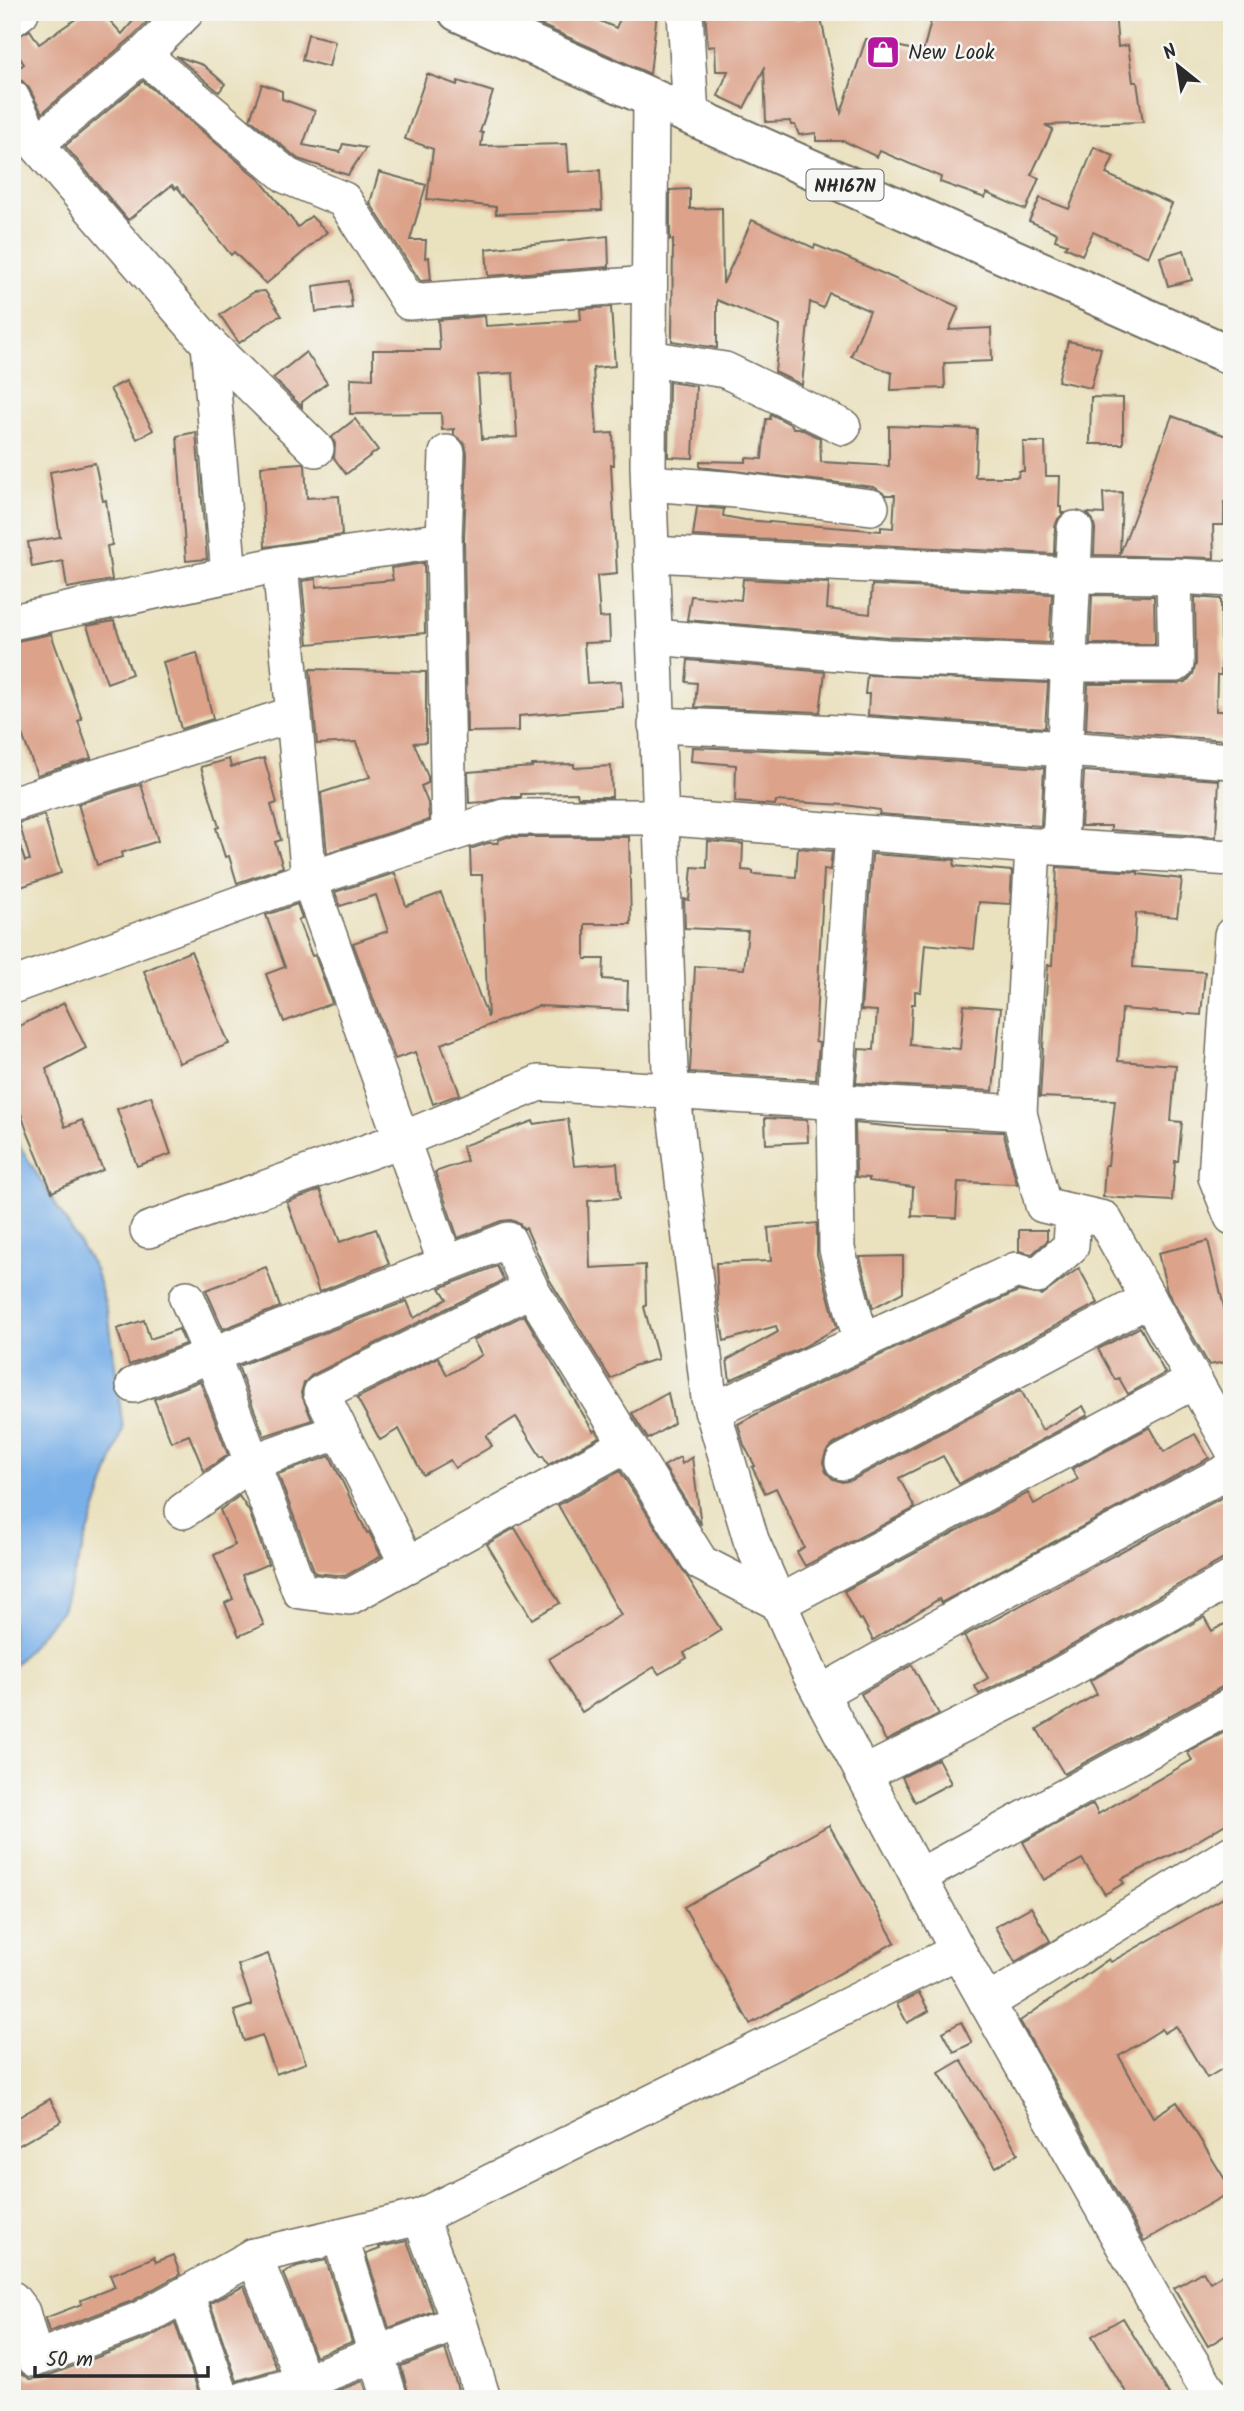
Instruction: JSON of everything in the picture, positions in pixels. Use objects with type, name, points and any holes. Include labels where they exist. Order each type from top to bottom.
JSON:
[{"type":"highway","name":"NH167N","points":[[458,12],[1232,356]]},
{"type":"street","points":[[12,19],[21,12]]},
{"type":"street","points":[[36,144],[143,55],[186,12]]},
{"type":"street","points":[[685,12],[691,116]]},
{"type":"street","points":[[143,55],[287,176],[344,201],[409,302],[649,284]]},
{"type":"street","points":[[12,98],[36,144],[209,344],[316,449]]},
{"type":"street","points":[[651,98],[649,484],[659,817],[672,1092],[709,1398],[751,1540],[821,1693],[958,1951],[1171,2330],[1214,2399]]},
{"type":"street","points":[[209,344],[229,575]]},
{"type":"street","points":[[649,358],[725,370],[843,427]]},
{"type":"street","points":[[447,453],[444,540],[449,835]]},
{"type":"street","points":[[649,484],[736,489],[871,507]]},
{"type":"street","points":[[1075,530],[1065,748],[1046,847],[1019,1113],[1043,1205],[1104,1219],[1232,1448]]},
{"type":"street","points":[[12,622],[280,564],[444,540]]},
{"type":"street","points":[[651,554],[1073,575],[1232,579]]},
{"type":"street","points":[[280,564],[309,879],[446,1264]]},
{"type":"street","points":[[654,637],[887,657],[1068,664],[1175,664],[1174,576]]},
{"type":"street","points":[[12,804],[294,714]]},
{"type":"street","points":[[656,725],[839,733],[1232,761]]},
{"type":"street","points":[[12,986],[309,879],[504,817],[659,817],[1046,847],[1232,858]]},
{"type":"street","points":[[853,832],[835,1102],[837,1249],[861,1341]]},
{"type":"street","points":[[1232,935],[1216,1177],[1232,1217]]},
{"type":"street","points":[[148,1230],[401,1140],[539,1083],[1019,1113]]},
{"type":"street","points":[[712,1410],[1016,1270],[1037,1276],[1071,1246],[1073,1212]]},
{"type":"street","points":[[134,1385],[508,1240],[531,1289],[701,1563],[779,1603]]},
{"type":"street","points":[[408,1565],[321,1393],[531,1289]]},
{"type":"street","points":[[187,1298],[212,1355],[300,1591],[349,1597],[627,1444]]},
{"type":"street","points":[[843,1462],[1149,1299]]},
{"type":"street","points":[[779,1603],[1194,1381]]},
{"type":"street","points":[[183,1511],[252,1462],[340,1431]]},
{"type":"street","points":[[821,1693],[988,1599],[1232,1469]]},
{"type":"street","points":[[864,1774],[1048,1682],[1232,1578]]},
{"type":"street","points":[[918,1877],[1232,1705]]},
{"type":"street","points":[[987,2003],[1232,1853]]},
{"type":"street","points":[[12,2299],[22,2312],[35,2359],[141,2319],[254,2256],[420,2217],[958,1951]]},
{"type":"street","points":[[420,2217],[459,2322],[483,2399]]},
{"type":"street","points":[[340,2236],[390,2399]]},
{"type":"street","points":[[254,2256],[304,2391]]},
{"type":"street","points":[[186,2294],[222,2399]]},
{"type":"street","points":[[245,2399],[304,2391],[377,2354],[459,2322]]},
{"type":"water","points":[[12,1133],[95,1269],[109,1318],[123,1429],[62,1610],[12,1668]]},
{"type":"building","points":[[86,12],[102,12],[122,34],[134,20],[131,19],[132,12],[157,12],[129,40],[42,113],[29,88],[22,81],[12,78],[12,73],[24,64],[12,46],[12,39],[30,30],[39,44]]},
{"type":"building","points":[[512,12],[579,12],[616,28],[623,12],[657,12],[650,74]]},
{"type":"building","points":[[705,12],[793,12],[794,20],[820,14],[841,113],[866,39],[923,52],[931,21],[935,22],[937,12],[1115,12],[1118,47],[1128,45],[1133,82],[1137,82],[1143,122],[1045,125],[1053,129],[1031,175],[1039,178],[1026,210],[987,193],[985,198],[940,182],[941,177],[880,151],[877,157],[844,141],[816,141],[816,133],[799,135],[790,121],[766,122],[764,69],[744,108],[718,96],[728,71],[716,71],[715,46],[708,47]]},
{"type":"building","points":[[308,34],[335,41],[329,67],[302,60]]},
{"type":"building","points":[[176,56],[203,65],[225,84],[219,92]]},
{"type":"building","points":[[427,74],[457,85],[458,81],[493,92],[480,132],[483,133],[481,146],[567,144],[569,172],[600,170],[602,210],[496,214],[496,207],[427,199],[433,149],[405,139]]},
{"type":"building","points":[[143,81],[260,180],[298,227],[311,216],[327,232],[266,284],[234,252],[231,255],[177,187],[175,189],[172,185],[128,220],[65,146]]},
{"type":"building","points":[[262,84],[282,91],[282,99],[315,111],[303,145],[340,152],[343,144],[366,148],[348,175],[298,159],[250,119]]},
{"type":"building","points":[[1094,147],[1114,156],[1106,174],[1172,204],[1148,257],[1093,232],[1082,255],[1065,247],[1067,244],[1055,240],[1057,233],[1029,221],[1040,198],[1069,209]]},
{"type":"building","points":[[379,172],[426,185],[410,240],[426,240],[425,258],[429,257],[431,280],[420,281],[370,203]]},
{"type":"building","points":[[690,189],[690,209],[722,208],[723,284],[752,220],[959,307],[949,330],[991,328],[992,361],[944,363],[945,388],[891,390],[892,373],[851,356],[870,311],[829,293],[823,308],[810,302],[802,385],[775,372],[780,326],[717,300],[717,348],[672,341],[673,240],[670,240],[670,190]]},
{"type":"building","points":[[608,236],[609,267],[488,276],[486,249]]},
{"type":"building","points":[[1184,250],[1192,280],[1168,286],[1160,257]]},
{"type":"building","points":[[349,281],[352,308],[316,312],[313,286]]},
{"type":"building","points":[[265,291],[282,316],[239,343],[220,315],[254,292]]},
{"type":"building","points":[[611,307],[615,366],[593,368],[597,434],[613,433],[614,465],[611,465],[617,574],[597,576],[600,618],[609,617],[610,642],[584,643],[587,683],[621,681],[623,707],[519,716],[519,731],[467,732],[465,444],[454,435],[454,429],[442,430],[441,413],[350,414],[351,378],[373,379],[373,350],[440,350],[438,320],[485,316],[486,326],[581,320],[580,309]],"holes":[[[513,373],[517,437],[482,439],[478,375]]]},
{"type":"building","points":[[1068,341],[1101,348],[1091,388],[1058,381]]},
{"type":"building","points":[[306,352],[327,383],[302,402],[302,407],[273,378]]},
{"type":"building","points":[[126,381],[153,430],[137,439],[110,389]]},
{"type":"building","points":[[669,382],[696,386],[693,458],[668,457]]},
{"type":"building","points":[[1091,397],[1123,398],[1123,444],[1090,444]]},
{"type":"building","points":[[771,414],[793,428],[820,438],[821,462],[889,466],[889,426],[977,429],[975,477],[1018,477],[1019,471],[1024,471],[1023,442],[1045,442],[1046,476],[1060,476],[1059,507],[1061,513],[1064,513],[1055,527],[1054,554],[693,536],[697,507],[724,509],[723,516],[745,520],[881,531],[881,527],[893,528],[895,495],[886,495],[874,487],[700,467],[700,461],[746,462],[746,458],[762,459],[766,419],[770,419]]},
{"type":"building","points":[[1172,416],[1232,438],[1232,485],[1228,503],[1224,502],[1224,525],[1213,525],[1214,558],[1094,555],[1095,529],[1093,520],[1087,513],[1104,514],[1103,493],[1122,492],[1120,554]]},
{"type":"building","points":[[355,419],[378,450],[346,474],[334,458],[335,444],[332,437]]},
{"type":"building","points":[[196,432],[207,559],[186,561],[177,436]]},
{"type":"building","points":[[95,463],[103,501],[106,500],[112,545],[107,546],[112,580],[67,588],[63,561],[32,567],[28,542],[60,537],[50,472]]},
{"type":"building","points":[[305,465],[307,498],[339,496],[342,535],[265,547],[261,466]]},
{"type":"building","points":[[424,563],[425,633],[308,644],[302,581],[316,579],[316,587],[393,580],[391,568]]},
{"type":"building","points":[[743,579],[829,583],[827,609],[870,614],[872,585],[1052,594],[1049,643],[888,637],[687,620],[691,596],[741,600]]},
{"type":"building","points":[[1092,595],[1154,596],[1155,644],[1090,644]]},
{"type":"building","points":[[1195,597],[1221,599],[1221,675],[1217,675],[1216,711],[1224,711],[1227,740],[1086,730],[1088,684],[1176,684],[1186,682],[1193,674],[1196,664]]},
{"type":"building","points":[[114,621],[132,674],[107,683],[87,626]]},
{"type":"building","points":[[51,634],[82,719],[78,721],[91,758],[37,775],[12,707],[12,642]]},
{"type":"building","points":[[197,653],[213,719],[181,729],[163,662]]},
{"type":"building","points":[[688,660],[825,672],[820,712],[695,707],[697,683],[686,682]]},
{"type":"building","points":[[310,669],[426,672],[426,742],[414,743],[428,777],[428,783],[421,786],[428,803],[429,820],[327,853],[321,793],[370,777],[356,742],[317,744]]},
{"type":"building","points":[[867,675],[1048,683],[1045,728],[868,715],[869,694],[865,694]]},
{"type":"building","points":[[692,747],[838,753],[1044,768],[1041,826],[879,814],[880,810],[845,805],[776,801],[775,805],[735,802],[736,765],[691,761]]},
{"type":"building","points":[[264,758],[277,803],[271,805],[281,840],[275,842],[283,867],[237,883],[229,856],[225,857],[216,828],[219,827],[201,767],[229,759],[231,767]]},
{"type":"building","points":[[574,764],[574,768],[611,766],[612,797],[578,797],[577,793],[521,794],[521,797],[469,803],[468,772],[532,765]]},
{"type":"building","points":[[1084,771],[1219,780],[1216,837],[1111,830],[1111,826],[1081,826]]},
{"type":"building","points":[[141,784],[158,841],[121,853],[122,857],[97,865],[78,804]]},
{"type":"building","points":[[44,815],[61,873],[12,890],[12,834],[16,833],[25,861],[30,860],[19,823]]},
{"type":"building","points":[[507,837],[629,837],[631,924],[585,924],[585,959],[604,959],[603,979],[628,981],[627,1010],[538,1006],[441,1044],[460,1094],[433,1104],[415,1052],[395,1059],[353,943],[388,931],[376,895],[340,906],[335,892],[395,873],[406,906],[441,893],[488,1018],[482,875],[471,875],[470,849],[498,843],[498,840]]},
{"type":"building","points":[[708,841],[743,844],[742,870],[753,871],[753,874],[796,877],[798,848],[832,851],[830,870],[824,869],[815,1042],[819,1043],[816,1080],[690,1072],[695,966],[744,969],[748,931],[685,928],[684,899],[689,900],[692,867],[707,868]]},
{"type":"building","points":[[872,854],[955,860],[954,866],[1012,871],[1010,904],[979,902],[974,949],[925,944],[921,992],[915,991],[915,1004],[912,1004],[910,1045],[960,1049],[964,1005],[1001,1008],[993,1091],[856,1083],[859,1049],[874,1050],[877,1011],[861,1010]]},
{"type":"building","points":[[1057,867],[1138,872],[1182,879],[1177,917],[1136,913],[1133,967],[1205,972],[1201,1015],[1122,1009],[1118,1061],[1176,1065],[1171,1121],[1182,1122],[1172,1201],[1103,1197],[1115,1100],[1040,1097],[1048,965],[1052,965]]},
{"type":"building","points":[[297,904],[302,918],[298,920],[312,956],[315,955],[332,1003],[284,1022],[266,974],[285,967],[266,915]]},
{"type":"building","points":[[191,951],[229,1044],[179,1063],[144,971]]},
{"type":"building","points":[[64,1003],[86,1048],[46,1069],[65,1127],[82,1120],[103,1170],[52,1192],[12,1088],[12,1030]]},
{"type":"building","points":[[151,1096],[171,1154],[137,1166],[117,1109]]},
{"type":"building","points":[[765,1118],[807,1120],[808,1142],[766,1144]]},
{"type":"building","points":[[568,1119],[574,1166],[617,1163],[620,1198],[588,1201],[590,1268],[645,1265],[644,1307],[658,1359],[633,1366],[611,1379],[549,1279],[526,1228],[511,1220],[501,1221],[458,1238],[435,1172],[467,1161],[462,1146],[533,1121],[534,1124]]},
{"type":"building","points":[[855,1123],[915,1129],[1003,1132],[1017,1184],[958,1182],[956,1218],[912,1216],[913,1187],[856,1177]]},
{"type":"building","points":[[320,1190],[340,1242],[376,1229],[389,1264],[319,1292],[287,1202]]},
{"type":"building","points":[[817,1223],[817,1254],[837,1328],[803,1347],[730,1380],[727,1360],[778,1332],[776,1326],[724,1341],[716,1263],[771,1261],[768,1228]]},
{"type":"building","points":[[1019,1230],[1047,1230],[1047,1241],[1032,1254],[1019,1251]]},
{"type":"building","points":[[1208,1241],[1232,1348],[1232,1361],[1209,1365],[1167,1291],[1158,1253]]},
{"type":"building","points":[[903,1256],[903,1292],[873,1308],[860,1257]]},
{"type":"building","points":[[497,1266],[504,1280],[312,1375],[304,1383],[301,1393],[312,1420],[264,1436],[238,1366],[407,1301],[414,1318],[447,1299],[440,1288]]},
{"type":"building","points":[[266,1267],[280,1307],[223,1329],[206,1290]]},
{"type":"building","points":[[1079,1268],[1098,1303],[834,1444],[826,1452],[823,1462],[826,1472],[833,1479],[842,1482],[852,1480],[1021,1390],[1042,1430],[1083,1406],[1088,1415],[959,1484],[943,1456],[899,1478],[915,1508],[805,1566],[797,1552],[804,1547],[776,1488],[765,1493],[752,1467],[755,1466],[744,1445],[738,1424],[771,1406],[1018,1291],[1042,1295]]},
{"type":"building","points":[[524,1315],[599,1437],[548,1465],[516,1417],[486,1436],[492,1446],[455,1468],[450,1460],[423,1475],[399,1429],[380,1440],[357,1398],[438,1357],[447,1375],[482,1355],[473,1340]]},
{"type":"building","points":[[144,1320],[150,1339],[179,1329],[185,1344],[129,1365],[117,1329]]},
{"type":"building","points":[[1140,1327],[1165,1373],[1128,1394],[1119,1378],[1115,1380],[1098,1349]]},
{"type":"building","points":[[200,1381],[228,1455],[204,1471],[189,1435],[171,1442],[154,1399]]},
{"type":"building","points":[[668,1393],[674,1423],[648,1439],[632,1413]]},
{"type":"building","points":[[1150,1427],[1164,1452],[1195,1434],[1209,1458],[941,1603],[939,1599],[873,1640],[844,1591],[1028,1493],[1034,1504],[1078,1479],[1072,1469]]},
{"type":"building","points":[[330,1456],[381,1556],[345,1576],[315,1573],[278,1474]]},
{"type":"building","points":[[680,1457],[682,1464],[692,1457],[701,1525],[664,1466]]},
{"type":"building","points":[[620,1471],[721,1630],[684,1653],[687,1658],[659,1674],[654,1667],[582,1712],[549,1659],[621,1615],[558,1505]]},
{"type":"building","points":[[1232,1492],[1232,1558],[1222,1560],[1039,1664],[979,1694],[975,1686],[988,1678],[964,1636],[960,1638]]},
{"type":"building","points":[[239,1496],[249,1511],[268,1564],[242,1575],[264,1625],[239,1636],[225,1603],[233,1599],[214,1555],[235,1545],[220,1510]]},
{"type":"building","points":[[515,1528],[560,1603],[532,1619],[487,1544]]},
{"type":"building","points":[[1204,1617],[1212,1631],[1232,1620],[1232,1685],[1222,1687],[1064,1774],[1037,1729],[1097,1694],[1090,1681]]},
{"type":"building","points":[[912,1665],[939,1714],[886,1741],[861,1694]]},
{"type":"building","points":[[1232,1728],[1232,1820],[1184,1849],[1121,1879],[1124,1883],[1105,1894],[1082,1859],[1044,1880],[1023,1842],[1093,1804],[1098,1814],[1192,1760],[1187,1752]]},
{"type":"building","points":[[938,1759],[951,1783],[915,1802],[902,1777]]},
{"type":"building","points":[[829,1825],[895,1942],[750,2024],[684,1907]]},
{"type":"building","points":[[1232,1893],[1232,2063],[1207,2078],[1176,2026],[1164,2033],[1162,2029],[1119,2056],[1153,2117],[1177,2102],[1232,2191],[1144,2241],[1020,2021],[1109,1959],[1111,1962]]},
{"type":"building","points":[[1031,1907],[1050,1941],[1015,1962],[995,1927]]},
{"type":"building","points":[[268,1954],[306,2063],[276,2074],[262,2035],[244,2041],[234,2011],[252,2005],[238,1965]]},
{"type":"building","points":[[919,1993],[929,2011],[907,2023],[897,2004]]},
{"type":"building","points":[[961,2022],[972,2043],[954,2052],[943,2032]]},
{"type":"building","points":[[961,2060],[1018,2153],[996,2167],[939,2073]]},
{"type":"building","points":[[50,2099],[62,2121],[12,2149],[12,2121]]},
{"type":"building","points":[[407,2241],[433,2311],[389,2328],[366,2254],[380,2249],[379,2247]]},
{"type":"building","points":[[173,2255],[180,2274],[132,2301],[49,2332],[45,2318],[82,2304],[81,2300],[115,2287],[110,2275],[154,2257],[156,2262]]},
{"type":"building","points":[[326,2260],[352,2342],[315,2356],[283,2273],[297,2266]]},
{"type":"building","points":[[1232,2269],[1232,2331],[1208,2346],[1174,2288],[1203,2271],[1210,2282]]},
{"type":"building","points":[[244,2286],[277,2369],[237,2381],[210,2303]]},
{"type":"building","points":[[1123,2318],[1172,2399],[1130,2399],[1092,2336]]},
{"type":"building","points":[[175,2323],[201,2399],[12,2399],[12,2376],[21,2373],[30,2379],[42,2378],[148,2338]]},
{"type":"building","points":[[445,2349],[461,2399],[410,2399],[401,2366]]},
{"type":"building","points":[[363,2381],[369,2399],[327,2399],[326,2395]]},
{"type":"place","name":"New Look","points":[[883,52]]}]
